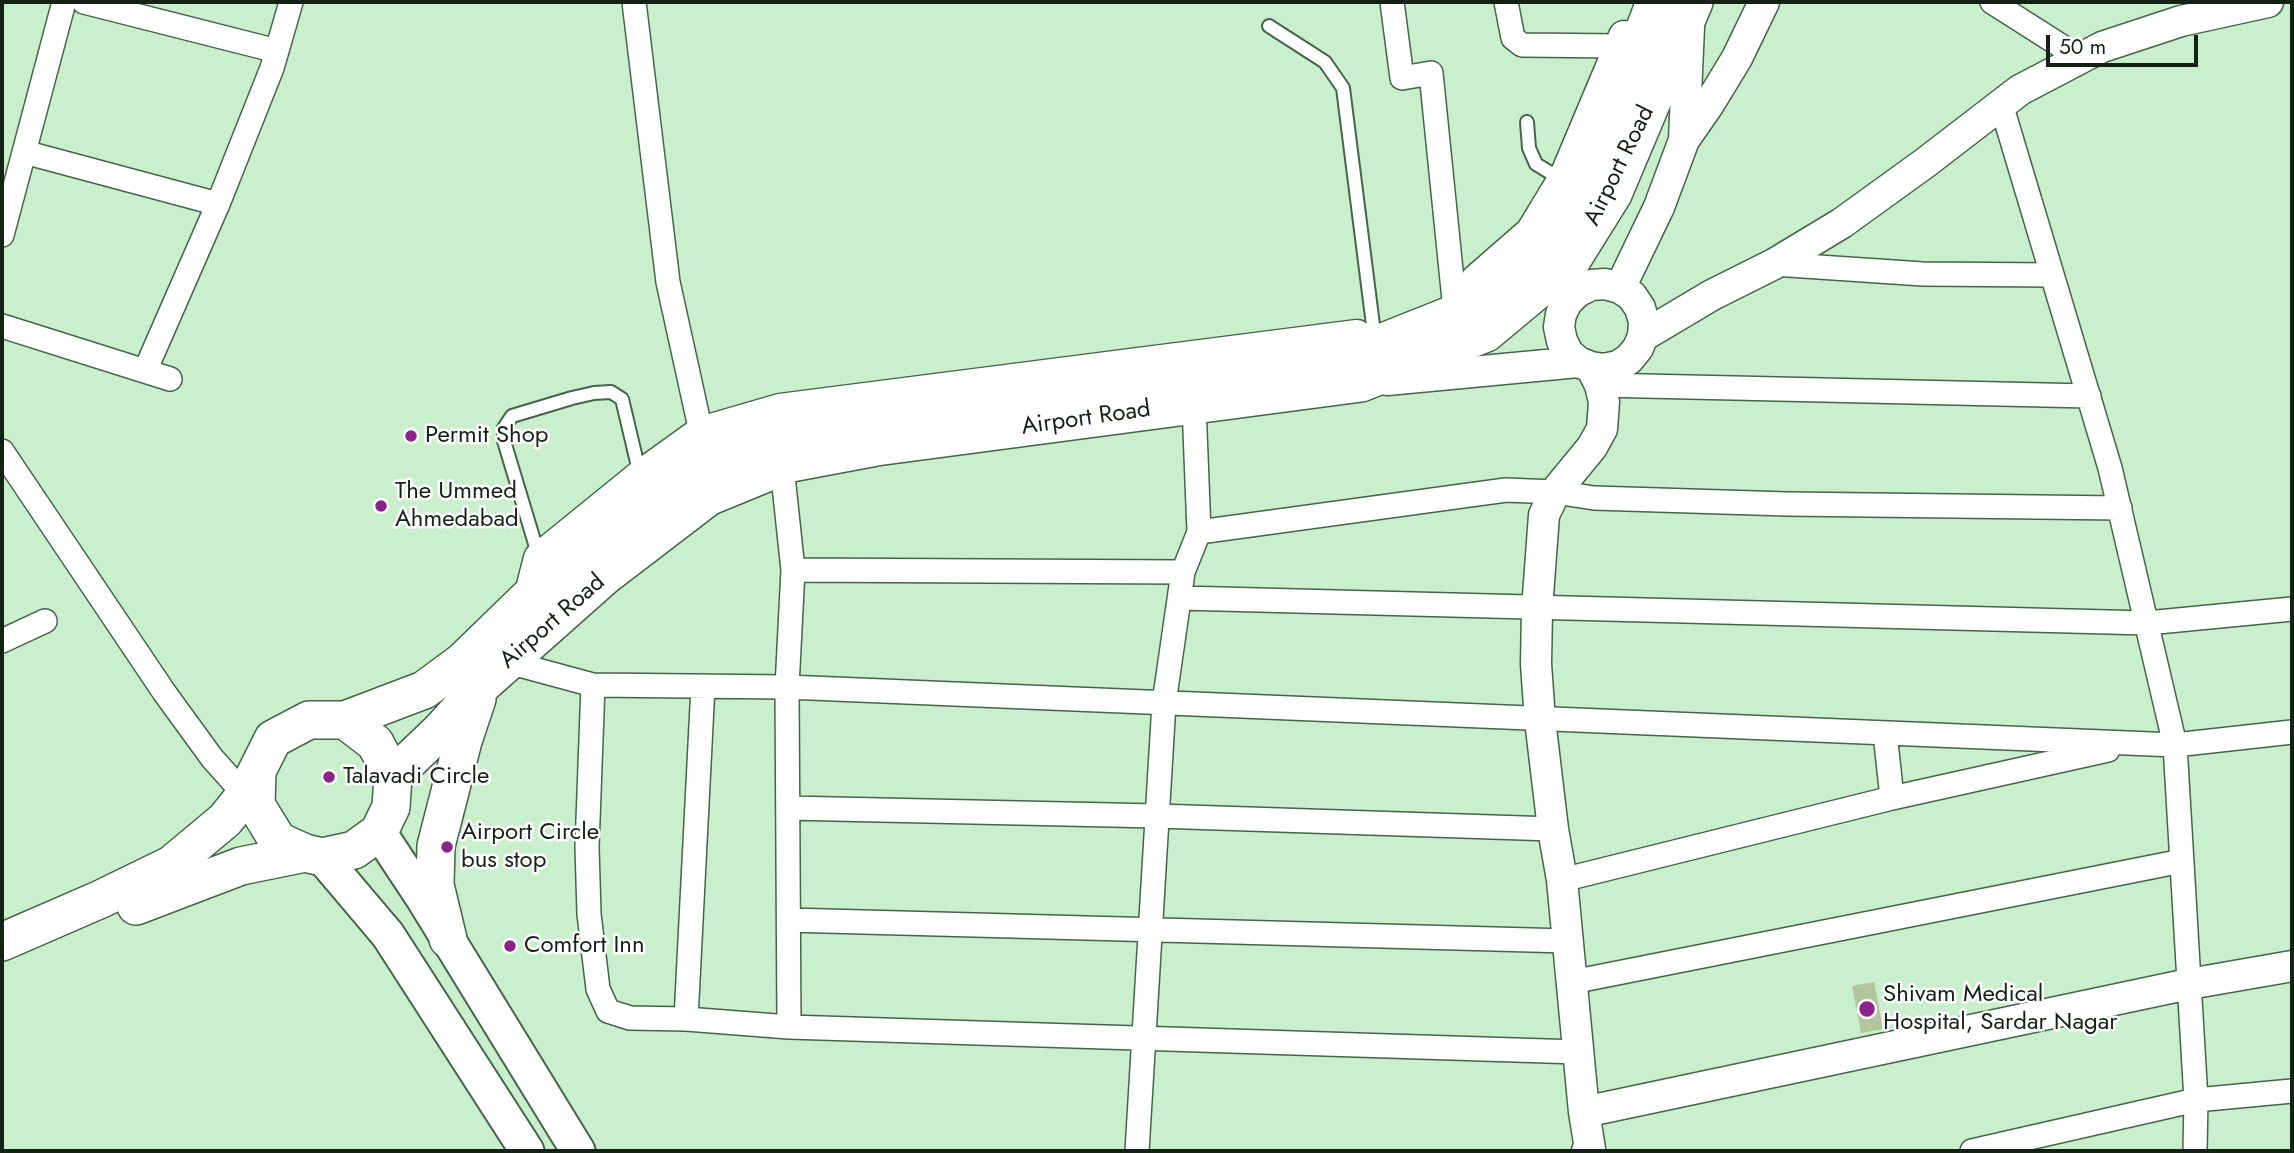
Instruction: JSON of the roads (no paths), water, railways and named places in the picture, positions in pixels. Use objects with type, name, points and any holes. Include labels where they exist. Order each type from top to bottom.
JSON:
[{"type":"main road","name":"Airport Road","points":[[393,776],[495,673],[606,575],[708,496],[791,463],[876,447],[1361,383],[1486,333],[1556,294],[1570,263],[1613,194],[1679,5]]},
{"type":"main road","name":"Airport Road","points":[[345,720],[424,690],[462,662],[529,597],[707,459],[782,435],[871,418],[1353,354],[1471,307],[1547,244],[1605,134],[1679,5]]},
{"type":"main road","points":[[448,939],[435,885],[436,846],[463,741],[495,673]]},
{"type":"main road","points":[[2,942],[101,899],[170,865],[225,820],[251,783],[273,739],[309,720],[345,720],[375,743],[393,776],[391,807],[379,832],[354,850],[241,866],[109,916],[2,962]]},
{"type":"main road","points":[[251,783],[256,805],[278,841],[314,855],[388,934],[527,1151]]},
{"type":"main road","points":[[379,832],[425,900],[578,1151]]},
{"type":"street","points":[[2,235],[64,2]]},
{"type":"street","points":[[84,2],[277,51]]},
{"type":"street","points":[[145,371],[218,204],[277,51],[291,2]]},
{"type":"street","points":[[634,2],[668,282],[701,432]]},
{"type":"street","points":[[1392,2],[1402,78],[1431,73],[1454,300]]},
{"type":"street","points":[[1506,2],[1513,38],[1522,45],[1620,46]]},
{"type":"street","points":[[529,597],[539,558],[640,476],[701,432],[780,409],[1374,333],[1454,300],[1531,232],[1565,176],[1637,2]]},
{"type":"street","points":[[1620,288],[1659,207],[1684,140],[1737,58],[1764,2]]},
{"type":"street","points":[[1992,2],[2080,58]]},
{"type":"street","points":[[1643,336],[1842,223],[2020,90],[2102,47],[2234,5],[2268,2]]},
{"type":"street","points":[[1679,5],[1684,140]]},
{"type":"street","points":[[2001,104],[2120,508],[2175,745],[2196,1100],[2195,1151]]},
{"type":"street","points":[[24,152],[218,204]]},
{"type":"street","points":[[1774,264],[1923,274],[2052,275]]},
{"type":"street","points":[[1361,383],[1590,371],[1618,366],[1629,359],[1643,336],[1644,323],[1640,308],[1632,296],[1620,288],[1605,284],[1591,285],[1577,292],[1556,294],[1561,314],[1559,327],[1562,341],[1568,352],[1590,371],[1604,402],[1601,429],[1592,447],[1555,492],[1544,515],[1536,608],[1540,720],[1562,880],[1589,1150]]},
{"type":"street","points":[[2,326],[170,379]]},
{"type":"street","points":[[1590,371],[2089,396]]},
{"type":"street","points":[[1137,1151],[1164,703],[1183,572],[1199,533],[1194,405]]},
{"type":"street","points":[[2,451],[212,758],[251,783]]},
{"type":"street","points":[[782,467],[793,570],[787,687],[789,1027]]},
{"type":"street","points":[[1199,533],[1506,490],[1555,492],[1594,498],[1759,503],[2120,508]]},
{"type":"street","points":[[793,570],[1183,572]]},
{"type":"street","points":[[1181,598],[2147,623],[2292,609]]},
{"type":"street","points":[[2,641],[45,621]]},
{"type":"street","points":[[495,673],[593,685],[787,687],[2175,745],[2292,732]]},
{"type":"street","points":[[593,685],[587,847],[589,914],[598,989],[608,1011],[629,1018],[686,1019],[789,1027],[1578,1052]]},
{"type":"street","points":[[686,1019],[703,686]]},
{"type":"street","points":[[1885,733],[1892,798]]},
{"type":"street","points":[[1562,880],[1892,798],[2138,743]]},
{"type":"street","points":[[788,808],[1157,816],[1553,829]]},
{"type":"street","points":[[1572,982],[2182,860]]},
{"type":"street","points":[[789,920],[1568,941]]},
{"type":"street","points":[[1584,1112],[2189,984],[2292,966]]},
{"type":"street","points":[[1972,1151],[2196,1100],[2292,1091]]},
{"type":"lane","points":[[1269,26],[1325,62],[1343,88],[1374,333]]},
{"type":"lane","points":[[1527,122],[1529,148],[1536,164],[1549,172],[1565,176]]},
{"type":"lane","points":[[539,558],[504,441],[504,428],[512,416],[572,398],[611,391],[622,400],[640,476]]},
{"type":"place","name":"Permit Shop","points":[[411,436]]},
{"type":"place","name":"The Ummed Ahmedabad","points":[[381,506]]},
{"type":"place","name":"Talavadi Circle","points":[[329,777]]},
{"type":"place","name":"Airport Circle bus stop","points":[[447,847]]},
{"type":"place","name":"Comfort Inn","points":[[510,946]]},
{"type":"place","name":"Shivam Medical Hospital, Sardar Nagar","points":[[1867,1009]]}]
